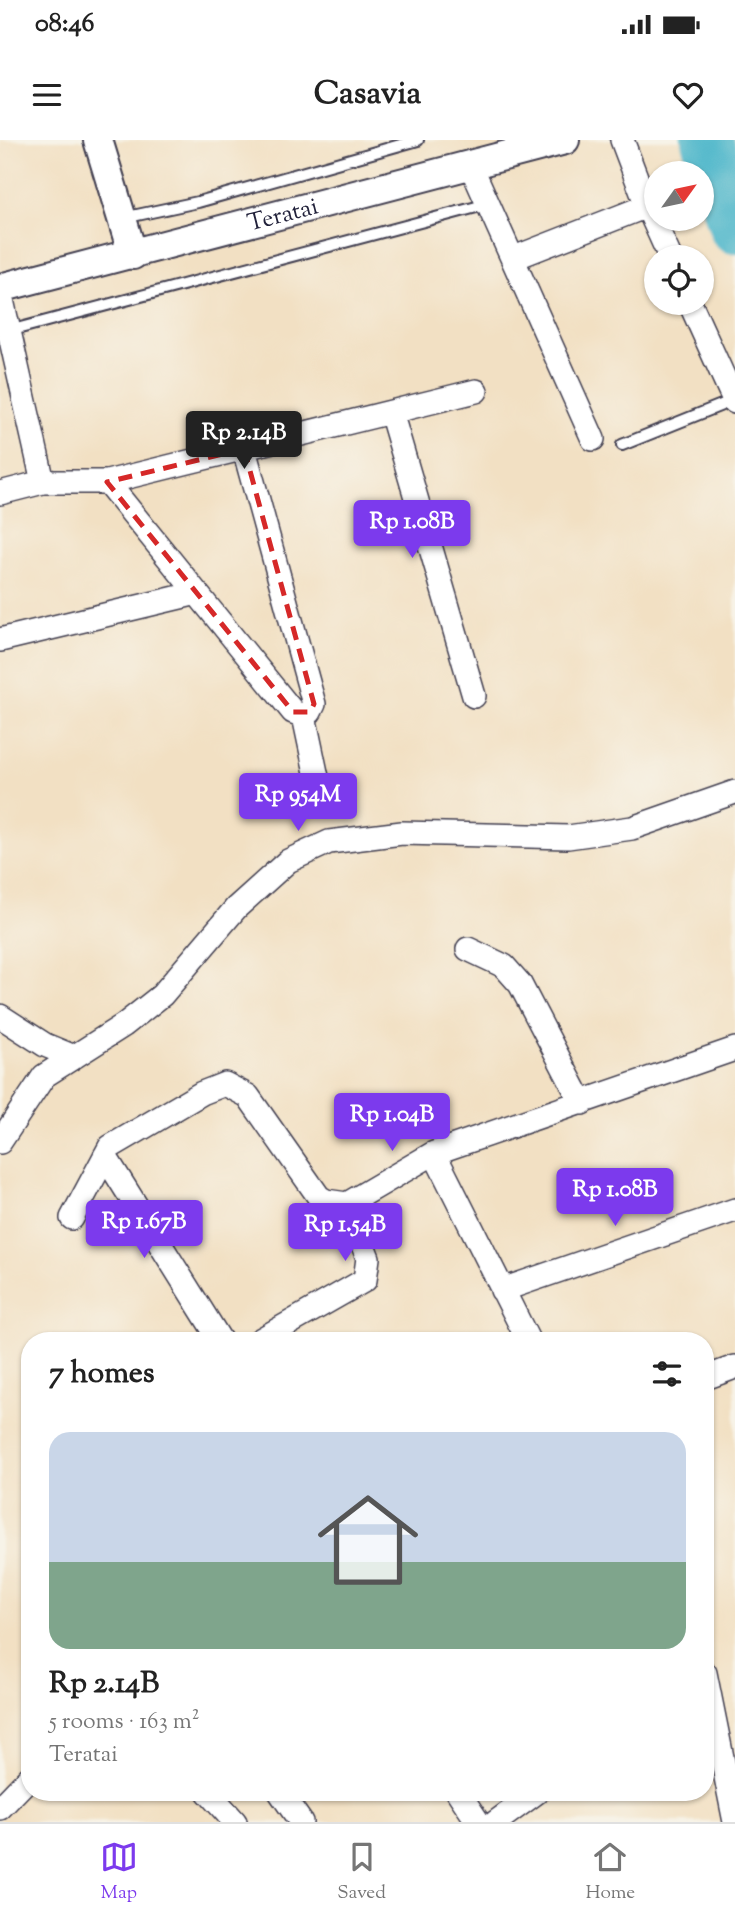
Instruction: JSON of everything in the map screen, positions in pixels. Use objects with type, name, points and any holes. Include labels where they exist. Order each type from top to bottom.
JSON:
[{"type":"street","points":[[98,140],[133,255]]},
{"type":"street","name":"Teratai","points":[[0,289],[565,140]]},
{"type":"street","points":[[622,140],[644,198]]},
{"type":"street","points":[[471,166],[593,439]]},
{"type":"street","points":[[514,258],[644,207]]},
{"type":"street","points":[[0,289],[43,482]]},
{"type":"street","points":[[696,315],[735,401]]},
{"type":"street","points":[[0,493],[43,482],[107,482],[476,391]]},
{"type":"street","points":[[391,412],[474,696]]},
{"type":"street","points":[[244,449],[314,704],[304,716]]},
{"type":"street","points":[[107,482],[293,712],[304,716]]},
{"type":"street","points":[[0,640],[197,593]]},
{"type":"street","points":[[304,716],[322,801]]},
{"type":"street","points":[[0,1142],[44,1076],[124,1025],[162,995],[236,908],[288,861],[329,842],[402,833],[568,837],[632,828],[735,792]]},
{"type":"street","points":[[468,950],[504,966],[520,984],[582,1103]]},
{"type":"street","points":[[0,1016],[45,1045],[74,1057]]},
{"type":"street","points":[[72,1218],[110,1147],[202,1093],[225,1084],[248,1096],[318,1197],[347,1204],[434,1153],[735,1049]]},
{"type":"street","points":[[434,1153],[524,1332]]},
{"type":"street","points":[[105,1156],[215,1332]]},
{"type":"street","points":[[274,1332],[365,1280],[368,1258],[347,1204]]},
{"type":"street","points":[[502,1290],[735,1210]]},
{"type":"street","points":[[714,1375],[735,1367]]},
{"type":"street","points":[[714,1720],[735,1822]]},
{"type":"street","points":[[5,1809],[21,1789]]},
{"type":"street","points":[[216,1801],[235,1822]]},
{"type":"street","points":[[286,1801],[300,1822]]},
{"type":"street","points":[[464,1801],[478,1822]]},
{"type":"street","points":[[496,1822],[525,1801]]},
{"type":"lane","points":[[122,218],[198,202],[418,140]]},
{"type":"lane","points":[[9,331],[488,204]]},
{"type":"lane","points":[[622,445],[735,401]]},
{"type":"highlighted area","points":[[244,449],[314,704],[310,712],[293,712],[107,482]]},
{"type":"waterway","points":[[707,140],[735,228]]}]
